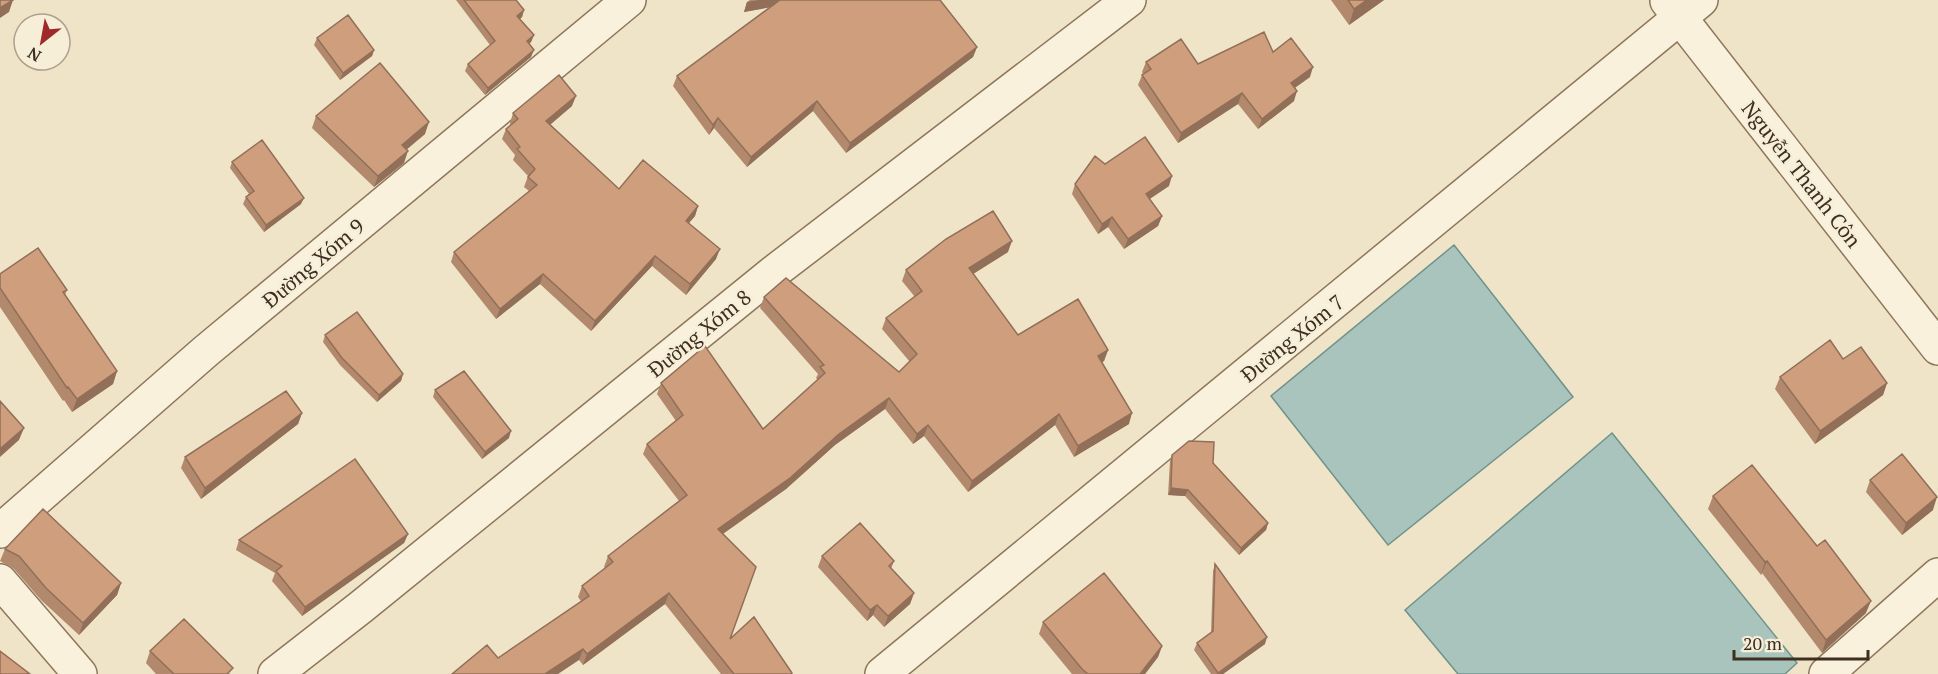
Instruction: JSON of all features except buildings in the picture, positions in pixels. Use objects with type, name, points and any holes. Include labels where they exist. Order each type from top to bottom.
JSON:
[{"type":"street","name":"Đường Xóm 9","points":[[0,531],[206,351],[629,0]]},
{"type":"street","name":"Đường Xóm 8","points":[[275,674],[370,600],[774,272],[1129,0]]},
{"type":"street","name":"Nguyễn Thanh Côn","points":[[1682,6],[1938,348]]},
{"type":"street","name":"Đường Xóm 7","points":[[882,674],[1682,6]]},
{"type":"street","points":[[1826,674],[1938,575]]},
{"type":"street","points":[[0,581],[80,674]]},
{"type":"water","points":[[1454,245],[1573,397],[1388,545],[1271,396]]},
{"type":"water","points":[[1612,433],[1797,663],[1785,674],[1458,674],[1405,610]]}]
